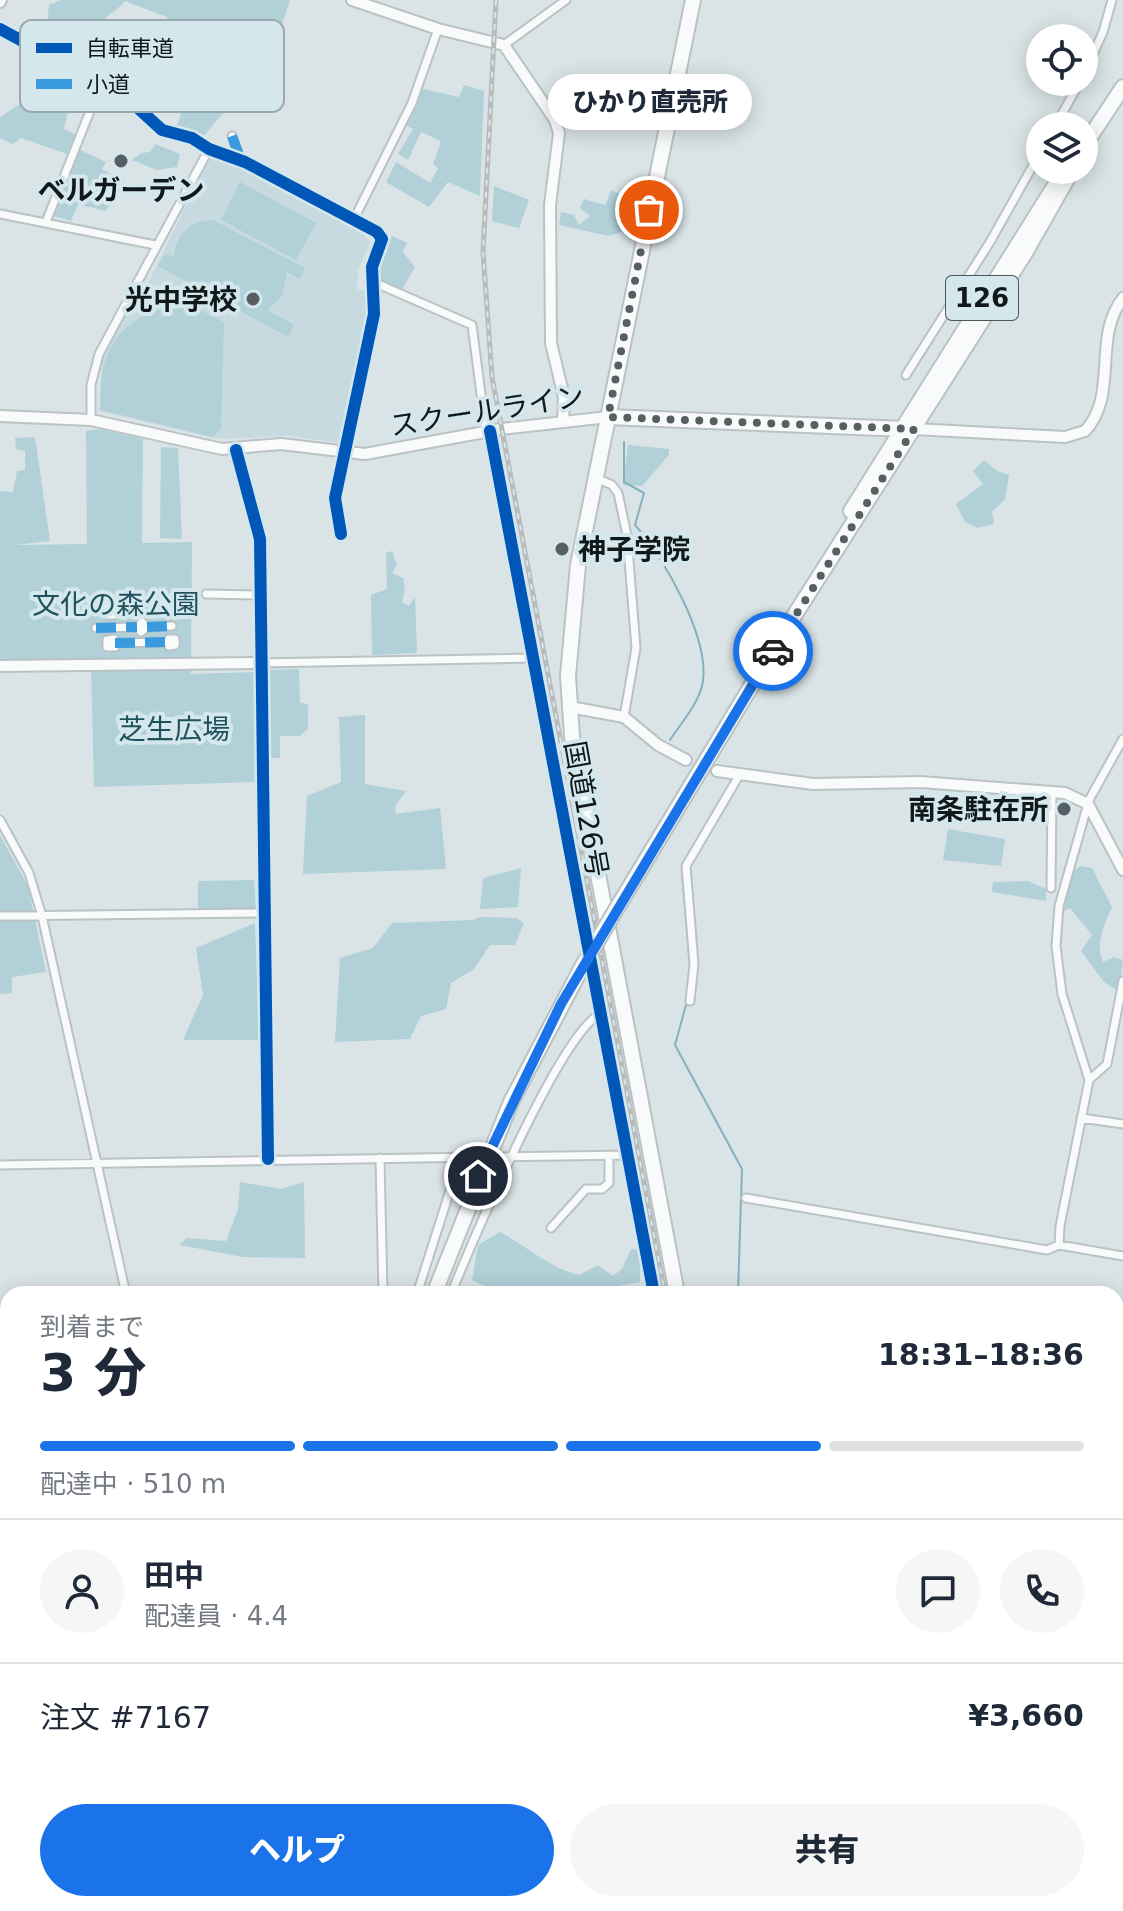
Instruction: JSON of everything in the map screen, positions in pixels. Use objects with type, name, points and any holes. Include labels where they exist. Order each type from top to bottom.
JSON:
[{"type":"highway","name":"国道126号","points":[[675,1286],[572,736],[570,707],[573,594],[693,0]]},
{"type":"highway","points":[[1098,124],[1123,87]]},
{"type":"highway","name":"126","points":[[437,1286],[511,1102],[583,965],[1060,184]]},
{"type":"highway","points":[[608,417],[908,429]]},
{"type":"street","points":[[504,45],[566,0]]},
{"type":"street","points":[[1098,43],[1112,0]]},
{"type":"street","points":[[354,1],[438,29],[504,45],[546,105],[559,133],[550,205],[551,343],[564,397],[563,422]]},
{"type":"street","points":[[0,29],[20,40]]},
{"type":"street","points":[[354,219],[412,103],[438,29]]},
{"type":"street","points":[[46,222],[90,112]]},
{"type":"street","points":[[143,112],[162,130],[192,138],[209,149],[241,161],[354,219],[382,239],[371,281],[374,314],[335,498],[341,534]]},
{"type":"street","points":[[232,136],[241,161]]},
{"type":"street","points":[[91,420],[91,385],[99,354],[209,149]]},
{"type":"street","points":[[906,375],[990,242],[1026,178]]},
{"type":"street","points":[[0,214],[155,245]]},
{"type":"street","points":[[371,281],[472,325],[488,431],[630,1155],[653,1286]]},
{"type":"street","points":[[908,429],[1065,437],[1085,431],[1099,408],[1105,338],[1114,311],[1123,298]]},
{"type":"street","name":"スクールライン","points":[[0,416],[91,420],[200,446],[236,450],[281,444],[373,454],[488,431],[608,417]]},
{"type":"street","points":[[236,450],[260,539],[268,1159]]},
{"type":"street","points":[[594,478],[612,485],[618,493],[627,535],[636,648],[624,717]]},
{"type":"street","points":[[206,594],[261,595]]},
{"type":"street","points":[[112,608],[141,610],[170,613],[170,641],[142,644],[113,641],[112,608]]},
{"type":"street","points":[[141,610],[142,644]]},
{"type":"street","points":[[96,628],[172,626]]},
{"type":"street","points":[[0,666],[531,658]]},
{"type":"street","points":[[570,707],[624,717],[658,745],[686,760]]},
{"type":"street","points":[[1059,1245],[1060,1226],[1089,1080],[1067,1016],[1056,946],[1059,906],[1088,804],[1123,739]]},
{"type":"street","points":[[717,771],[813,784],[921,782],[1052,791],[1088,804],[1123,870]]},
{"type":"street","points":[[690,1001],[694,964],[686,866],[740,774]]},
{"type":"street","points":[[1051,888],[1052,791]]},
{"type":"street","points":[[0,820],[29,873],[42,916],[124,1286]]},
{"type":"street","points":[[0,916],[265,913]]},
{"type":"street","points":[[1089,1080],[1107,1064],[1123,981]]},
{"type":"street","points":[[454,1286],[511,1156],[574,1042],[588,1021],[602,1013]]},
{"type":"street","points":[[1081,1118],[1123,1124]]},
{"type":"street","points":[[495,1157],[630,1155]]},
{"type":"street","points":[[551,1228],[586,1189],[602,1189],[609,1183],[609,1156]]},
{"type":"street","points":[[0,1165],[479,1157]]},
{"type":"street","points":[[380,1158],[383,1286]]},
{"type":"street","points":[[420,1286],[460,1159]]},
{"type":"street","points":[[746,1198],[1047,1250],[1059,1245],[1123,1256]]},
{"type":"shaded area","name":"光中学校","points":[[216,156],[353,226],[371,241],[358,269],[357,289],[367,292],[369,310],[342,443],[289,436],[218,439],[99,411],[102,360],[127,310],[135,307],[138,297],[143,294],[208,159]]},
{"type":"green space","points":[[61,0],[290,0],[283,20],[166,20],[167,17],[125,1],[103,20],[48,20],[49,5]]},
{"type":"green space","points":[[464,85],[484,91],[480,196],[448,182],[429,207],[386,182],[396,162],[430,183],[438,168],[433,164],[441,141],[421,132],[408,160],[398,154],[413,129],[407,126],[423,89],[459,97]]},
{"type":"green space","points":[[20,104],[20,112],[68,112],[64,129],[75,134],[70,155],[21,138],[13,144],[0,138],[0,117]]},
{"type":"green space","points":[[182,112],[224,112],[202,138],[176,129]]},
{"type":"green space","points":[[155,144],[180,154],[177,167],[157,170],[132,160],[141,153],[150,152]]},
{"type":"green space","points":[[80,150],[106,162],[102,169],[127,184],[105,211],[78,204],[71,221],[54,216]]},
{"type":"green space","points":[[240,182],[316,223],[296,260],[221,220]]},
{"type":"green space","points":[[494,186],[529,200],[519,228],[492,221]]},
{"type":"green space","points":[[611,190],[621,195],[624,231],[609,236],[559,225],[561,212],[574,215],[579,225],[590,216],[580,208],[584,199],[605,205]]},
{"type":"green space","points":[[213,220],[305,268],[300,279],[287,272],[282,296],[267,310],[294,325],[288,337],[158,266],[165,254],[174,257],[181,235],[186,230],[197,223]]},
{"type":"green space","points":[[392,236],[407,243],[403,252],[415,267],[401,291],[377,282],[377,268]]},
{"type":"green space","points":[[175,306],[196,308],[224,322],[221,429],[213,437],[101,410],[103,371],[115,341],[139,319]]},
{"type":"green space","name":"文化の森公園","points":[[100,429],[143,439],[142,543],[192,542],[191,674],[256,672],[257,782],[94,787],[91,664],[0,666],[0,491],[13,492],[17,471],[25,470],[25,451],[16,449],[15,438],[35,437],[50,541],[15,545],[87,544],[86,431]]},
{"type":"green space","points":[[628,445],[669,449],[669,455],[642,486],[623,485]]},
{"type":"green space","points":[[161,447],[178,448],[182,539],[160,538]]},
{"type":"green space","points":[[984,460],[997,471],[1009,475],[1005,499],[992,512],[994,524],[978,528],[965,522],[956,504],[983,484],[973,471]]},
{"type":"green space","points":[[392,551],[397,565],[392,573],[403,578],[405,589],[402,602],[409,606],[415,596],[417,653],[372,655],[371,595],[387,589],[386,553]]},
{"type":"green space","points":[[299,669],[300,702],[308,705],[308,729],[300,736],[280,736],[280,758],[267,758],[267,670]]},
{"type":"green space","points":[[365,715],[365,784],[406,791],[396,805],[395,814],[440,808],[446,869],[303,874],[307,796],[341,782],[339,717]]},
{"type":"green space","points":[[948,829],[1005,839],[1001,866],[943,860]]},
{"type":"green space","points":[[0,835],[28,886],[46,972],[12,977],[12,993],[0,994]]},
{"type":"green space","points":[[1081,866],[1092,868],[1112,907],[1100,947],[1103,962],[1114,957],[1123,960],[1119,992],[1104,982],[1081,951],[1092,935],[1070,908],[1064,911],[1072,872]]},
{"type":"green space","points":[[521,868],[518,907],[480,909],[483,878]]},
{"type":"green space","points":[[254,880],[256,914],[198,915],[198,881]]},
{"type":"green space","points":[[1028,881],[1046,889],[1046,901],[992,892],[993,882]]},
{"type":"green space","points":[[480,917],[516,918],[524,923],[515,945],[490,945],[474,969],[451,983],[446,1009],[421,1016],[410,1039],[335,1042],[340,958],[373,948],[392,923],[473,920]]},
{"type":"green space","points":[[255,923],[259,1040],[183,1040],[203,995],[196,948]]},
{"type":"green space","points":[[240,1182],[281,1189],[304,1182],[305,1258],[243,1257],[180,1245],[186,1238],[226,1241],[238,1209]]},
{"type":"green space","points":[[500,1232],[548,1262],[579,1275],[598,1265],[613,1276],[622,1269],[631,1249],[640,1250],[640,1282],[618,1286],[485,1286],[472,1280],[478,1245]]},
{"type":"waterway","points":[[624,442],[624,482],[644,493],[635,525],[659,557],[682,598],[692,621],[703,663],[703,681],[698,697],[670,740]]},
{"type":"waterway","points":[[682,872],[690,965],[686,1005],[675,1045],[742,1169],[738,1286]]},
{"type":"railway","points":[[496,0],[483,252],[492,377],[663,1286]]},
{"type":"marked path","points":[[232,136],[241,161]]},
{"type":"marked path","points":[[114,611],[168,611]]},
{"type":"marked path","points":[[147,627],[172,626]]},
{"type":"marked path","points":[[96,628],[137,627]]},
{"type":"marked path","points":[[115,643],[169,642]]},
{"type":"cycle path","points":[[0,29],[20,40]]},
{"type":"cycle path","points":[[142,112],[162,130],[192,138],[209,149],[245,162],[377,232],[382,239],[372,267],[374,314],[335,498],[341,534]]},
{"type":"cycle path","points":[[490,431],[652,1286]]},
{"type":"cycle path","points":[[236,450],[260,539],[268,1159]]},
{"type":"way so far","points":[[649,210],[608,417],[914,429],[773,651]]},
{"type":"place","name":"ベルガーデン","points":[[121,161]]},
{"type":"place","name":"ひかり直売所","points":[[649,210]]},
{"type":"place","name":"光中学校","points":[[253,299]]},
{"type":"place","name":"神子学院","points":[[562,549]]},
{"type":"place","name":"南条駐在所","points":[[1064,809]]},
{"type":"route","points":[[478,1176],[511,1102],[561,1004],[773,651]]},
{"type":"park label","name":"芝生広場","points":[[174,729]]}]
